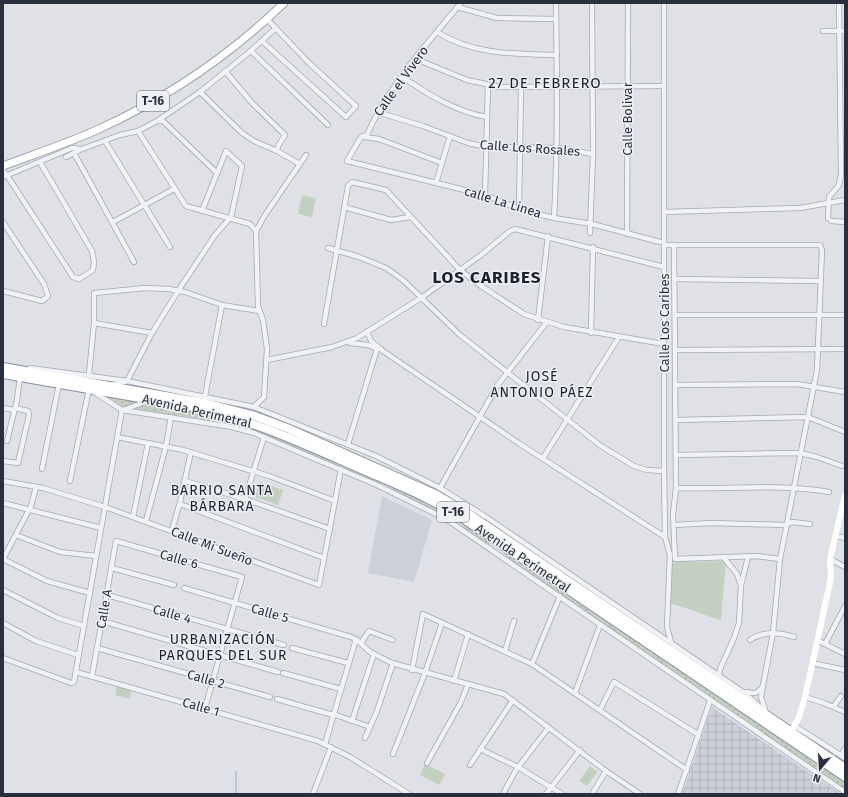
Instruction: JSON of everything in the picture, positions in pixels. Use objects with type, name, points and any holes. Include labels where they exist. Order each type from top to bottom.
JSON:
[{"type":"highway","name":"Avenida Perimetral","points":[[3,366],[204,402],[255,416],[287,428],[437,495],[469,514],[793,729],[845,768]]},
{"type":"highway","name":"Avenida Perimetral","points":[[3,374],[203,410],[253,423],[284,434],[434,502],[471,523],[845,777]]},
{"type":"main road","name":"T-16","points":[[3,166],[85,135],[136,111],[196,74],[267,19],[284,3]]},
{"type":"street","name":"Calle el Vivero","points":[[347,161],[361,137],[367,135],[377,112],[402,77],[461,3]]},
{"type":"street","points":[[554,218],[558,148],[556,3]]},
{"type":"street","points":[[590,233],[592,224],[593,154],[592,3]]},
{"type":"street","name":"Calle Bolivar","points":[[627,234],[628,3]]},
{"type":"street","name":"Calle Los Caribes","points":[[664,3],[664,212],[662,244],[664,267],[664,471],[665,537],[670,555],[667,627],[671,643]]},
{"type":"street","points":[[839,3],[842,31],[843,135],[840,181],[831,193],[828,204],[828,219],[845,222]]},
{"type":"street","points":[[457,7],[497,18],[556,19]]},
{"type":"street","points":[[262,41],[346,117],[356,106],[309,63],[267,19]]},
{"type":"street","points":[[66,158],[82,148],[138,131],[157,121],[200,92],[251,51],[276,28]]},
{"type":"street","points":[[823,31],[842,31]]},
{"type":"street","points":[[437,32],[445,37],[496,53],[556,54]]},
{"type":"street","points":[[251,51],[328,126]]},
{"type":"street","points":[[416,59],[442,71],[488,85],[521,88],[664,86]]},
{"type":"street","points":[[225,71],[253,104],[286,135],[278,146],[278,150]]},
{"type":"street","points":[[402,77],[448,104],[476,115],[487,117]]},
{"type":"street","points":[[485,195],[488,85]]},
{"type":"street","points":[[519,209],[521,88]]},
{"type":"street","points":[[200,92],[242,133],[254,141],[278,150],[300,164]]},
{"type":"street","name":"Calle Los Rosales","points":[[377,112],[401,118],[468,143],[487,147],[558,148],[593,154]]},
{"type":"street","points":[[157,121],[163,121],[172,128],[217,173]]},
{"type":"street","points":[[138,131],[186,206],[223,217],[231,217],[250,224],[256,231]]},
{"type":"street","points":[[436,183],[450,136]]},
{"type":"street","points":[[361,137],[375,138],[442,163]]},
{"type":"street","points":[[105,141],[170,247]]},
{"type":"street","points":[[6,177],[72,148],[82,148]]},
{"type":"street","points":[[112,386],[127,381],[152,333],[178,291],[215,235],[231,217],[242,166],[226,151],[202,210]]},
{"type":"street","points":[[74,153],[134,262]]},
{"type":"street","points":[[254,407],[261,402],[264,397],[268,349],[263,320],[259,311],[257,299],[256,231],[265,215],[306,155]]},
{"type":"street","name":"calle La Linea","points":[[347,161],[485,195],[519,209],[554,218],[592,224],[662,244],[820,245],[822,250],[820,280]]},
{"type":"street","points":[[3,171],[73,277],[79,279],[85,277],[93,270],[94,262],[92,251],[40,162]]},
{"type":"street","points":[[324,324],[348,186],[352,182],[358,182],[386,190],[460,270],[495,296],[524,314],[546,323],[591,333],[664,344]]},
{"type":"street","points":[[113,222],[174,189]]},
{"type":"street","points":[[664,212],[800,208],[845,200]]},
{"type":"street","points":[[344,207],[391,220],[410,217]]},
{"type":"street","points":[[3,222],[44,284],[48,296],[42,300],[3,291]]},
{"type":"street","points":[[267,360],[348,342],[421,298],[481,255],[510,230],[523,230],[548,236],[664,267]]},
{"type":"street","points":[[538,320],[548,236]]},
{"type":"street","points":[[674,245],[677,420],[676,488],[673,500],[675,559],[748,557],[780,559]]},
{"type":"street","points":[[591,333],[593,247]]},
{"type":"street","points":[[328,248],[359,257],[386,268],[421,298],[460,335],[567,420],[624,461],[646,470],[664,471]]},
{"type":"street","points":[[675,280],[820,280],[818,349],[813,387],[780,559],[773,633],[761,697],[767,713]]},
{"type":"street","points":[[89,374],[94,323],[94,293],[145,288],[178,291],[196,295],[222,305],[259,311]]},
{"type":"street","points":[[205,396],[222,305]]},
{"type":"street","points":[[676,316],[845,315]]},
{"type":"street","points":[[94,323],[152,333]]},
{"type":"street","points":[[440,488],[489,399],[546,323]]},
{"type":"street","points":[[368,331],[371,341],[383,351],[480,417],[665,537]]},
{"type":"street","points":[[543,458],[619,337]]},
{"type":"street","points":[[348,342],[368,345],[383,351]]},
{"type":"street","points":[[348,444],[377,349]]},
{"type":"street","points":[[675,350],[845,349]]},
{"type":"street","points":[[3,366],[89,374],[254,407],[348,444],[440,488],[486,517],[660,634],[743,692],[767,713]]},
{"type":"street","points":[[6,441],[20,377]]},
{"type":"street","points":[[42,469],[59,384]]},
{"type":"street","points":[[676,385],[797,384],[845,392]]},
{"type":"street","points":[[70,481],[89,389],[122,410]]},
{"type":"street","points":[[122,410],[151,400]]},
{"type":"street","points":[[3,408],[28,411],[29,415],[18,463],[3,461]]},
{"type":"street","points":[[3,658],[71,683],[74,682],[122,410]]},
{"type":"street","name":"Avenida Perimetral","points":[[122,410],[232,427],[264,437],[341,469],[446,519],[845,792]]},
{"type":"street","points":[[677,420],[808,416],[845,432]]},
{"type":"street","points":[[146,521],[166,446],[171,417]]},
{"type":"street","points":[[117,437],[191,452],[254,471],[335,501]]},
{"type":"street","points":[[245,499],[264,437]]},
{"type":"street","points":[[134,517],[148,443]]},
{"type":"street","points":[[172,530],[180,504],[191,452]]},
{"type":"street","points":[[676,455],[800,453],[817,457],[842,466]]},
{"type":"street","points":[[180,504],[324,558],[341,469]]},
{"type":"street","points":[[370,472],[394,493]]},
{"type":"street","name":"Calle Mi Sueño","points":[[3,481],[36,487],[105,507],[172,530],[319,585],[324,558]]},
{"type":"street","points":[[185,481],[245,499],[330,529]]},
{"type":"street","points":[[36,487],[29,509],[3,559],[47,581],[90,593]]},
{"type":"street","points":[[676,488],[806,488],[829,492]]},
{"type":"street","points":[[845,498],[830,559],[831,578],[805,697],[793,729],[843,757],[845,749]]},
{"type":"street","points":[[3,503],[101,528]]},
{"type":"street","points":[[446,519],[457,523],[471,523]]},
{"type":"street","points":[[674,525],[712,523],[786,525],[792,522],[810,524]]},
{"type":"street","points":[[16,535],[60,552],[96,556]]},
{"type":"street","points":[[836,536],[845,538]]},
{"type":"street","name":"Calle A","points":[[92,676],[116,541]]},
{"type":"street","name":"Calle 6","points":[[116,541],[242,577],[234,603]]},
{"type":"street","points":[[720,676],[720,669],[739,623],[741,585],[748,557]]},
{"type":"street","points":[[724,558],[738,574],[741,585]]},
{"type":"street","points":[[830,559],[845,567]]},
{"type":"street","points":[[112,568],[174,585]]},
{"type":"street","name":"Calle 5","points":[[184,588],[356,639]]},
{"type":"street","points":[[3,590],[58,618],[84,626]]},
{"type":"street","name":"Calle 4","points":[[107,595],[284,645]]},
{"type":"street","points":[[532,664],[560,596]]},
{"type":"street","points":[[205,708],[234,603]]},
{"type":"street","points":[[825,644],[845,606]]},
{"type":"street","points":[[412,670],[423,614],[532,664],[687,770]]},
{"type":"street","points":[[102,621],[341,689]]},
{"type":"street","points":[[505,651],[514,621]]},
{"type":"street","points":[[3,623],[36,641],[78,655]]},
{"type":"street","points":[[393,754],[426,673],[442,623]]},
{"type":"street","points":[[575,693],[600,624]]},
{"type":"street","points":[[660,634],[667,627]]},
{"type":"street","points":[[361,643],[369,631],[393,640]]},
{"type":"street","points":[[750,640],[758,634],[779,632],[794,637]]},
{"type":"street","points":[[454,681],[468,634]]},
{"type":"street","points":[[325,744],[356,639],[374,654],[393,663],[412,670],[498,692],[513,700],[606,771],[640,794]]},
{"type":"street","points":[[817,640],[845,654]]},
{"type":"street","name":"Calle 2","points":[[97,648],[270,697]]},
{"type":"street","points":[[292,648],[348,664]]},
{"type":"street","points":[[352,721],[374,654]]},
{"type":"street","points":[[365,738],[393,663]]},
{"type":"street","points":[[812,663],[845,670]]},
{"type":"street","name":"Calle 1","points":[[76,672],[205,708],[325,744],[409,794]]},
{"type":"street","points":[[600,710],[614,682],[699,734]]},
{"type":"street","points":[[427,763],[461,702],[468,684]]},
{"type":"street","points":[[743,692],[754,694],[758,692],[764,684]]},
{"type":"street","points":[[834,706],[841,696]]},
{"type":"street","points":[[805,697],[834,706],[845,712]]},
{"type":"street","points":[[277,700],[333,715],[370,727]]},
{"type":"street","points":[[470,765],[513,700]]},
{"type":"street","points":[[678,794],[710,701]]},
{"type":"street","points":[[503,794],[518,767],[549,727]]},
{"type":"street","points":[[313,794],[331,747]]},
{"type":"street","points":[[480,749],[518,767],[562,794]]},
{"type":"street","points":[[546,794],[580,750]]},
{"type":"street","points":[[592,794],[606,771]]},
{"type":"shaded area","points":[[382,496],[432,520],[414,582],[368,573]]},
{"type":"shaded area","points":[[712,707],[781,754],[841,794],[682,794]]},
{"type":"green space","points":[[302,195],[316,198],[312,217],[298,214]]},
{"type":"green space","points":[[108,397],[139,402],[129,407],[122,407]]},
{"type":"green space","points":[[147,404],[199,412],[257,428],[374,478],[378,483],[278,440],[248,429],[203,419],[135,409]]},
{"type":"green space","points":[[260,482],[283,490],[278,505],[255,497]]},
{"type":"green space","points":[[391,487],[441,509],[457,520],[396,493]]},
{"type":"green space","points":[[459,526],[468,527],[477,531],[485,537],[490,544],[487,544]]},
{"type":"green space","points":[[497,546],[845,781],[845,789],[508,558]]},
{"type":"green space","points":[[726,561],[721,620],[669,604],[669,571],[672,564],[676,562]]},
{"type":"green space","points":[[117,686],[132,690],[130,699],[115,695]]},
{"type":"green space","points":[[425,764],[445,774],[439,785],[420,775]]},
{"type":"green space","points":[[590,766],[597,772],[587,786],[579,781]]},
{"type":"waterway","points":[[236,771],[236,794]]},
{"type":"district","name":"27 DE FEBRERO","points":[[545,83]]},
{"type":"district","name":"LOS CARIBES","points":[[487,277]]},
{"type":"district","name":"JOSÉ ANTONIO PÁEZ","points":[[542,384]]},
{"type":"district","name":"BARRIO SANTA BÁRBARA","points":[[222,498]]},
{"type":"district","name":"URBANIZACIÓN PARQUES DEL SUR","points":[[223,648]]}]
